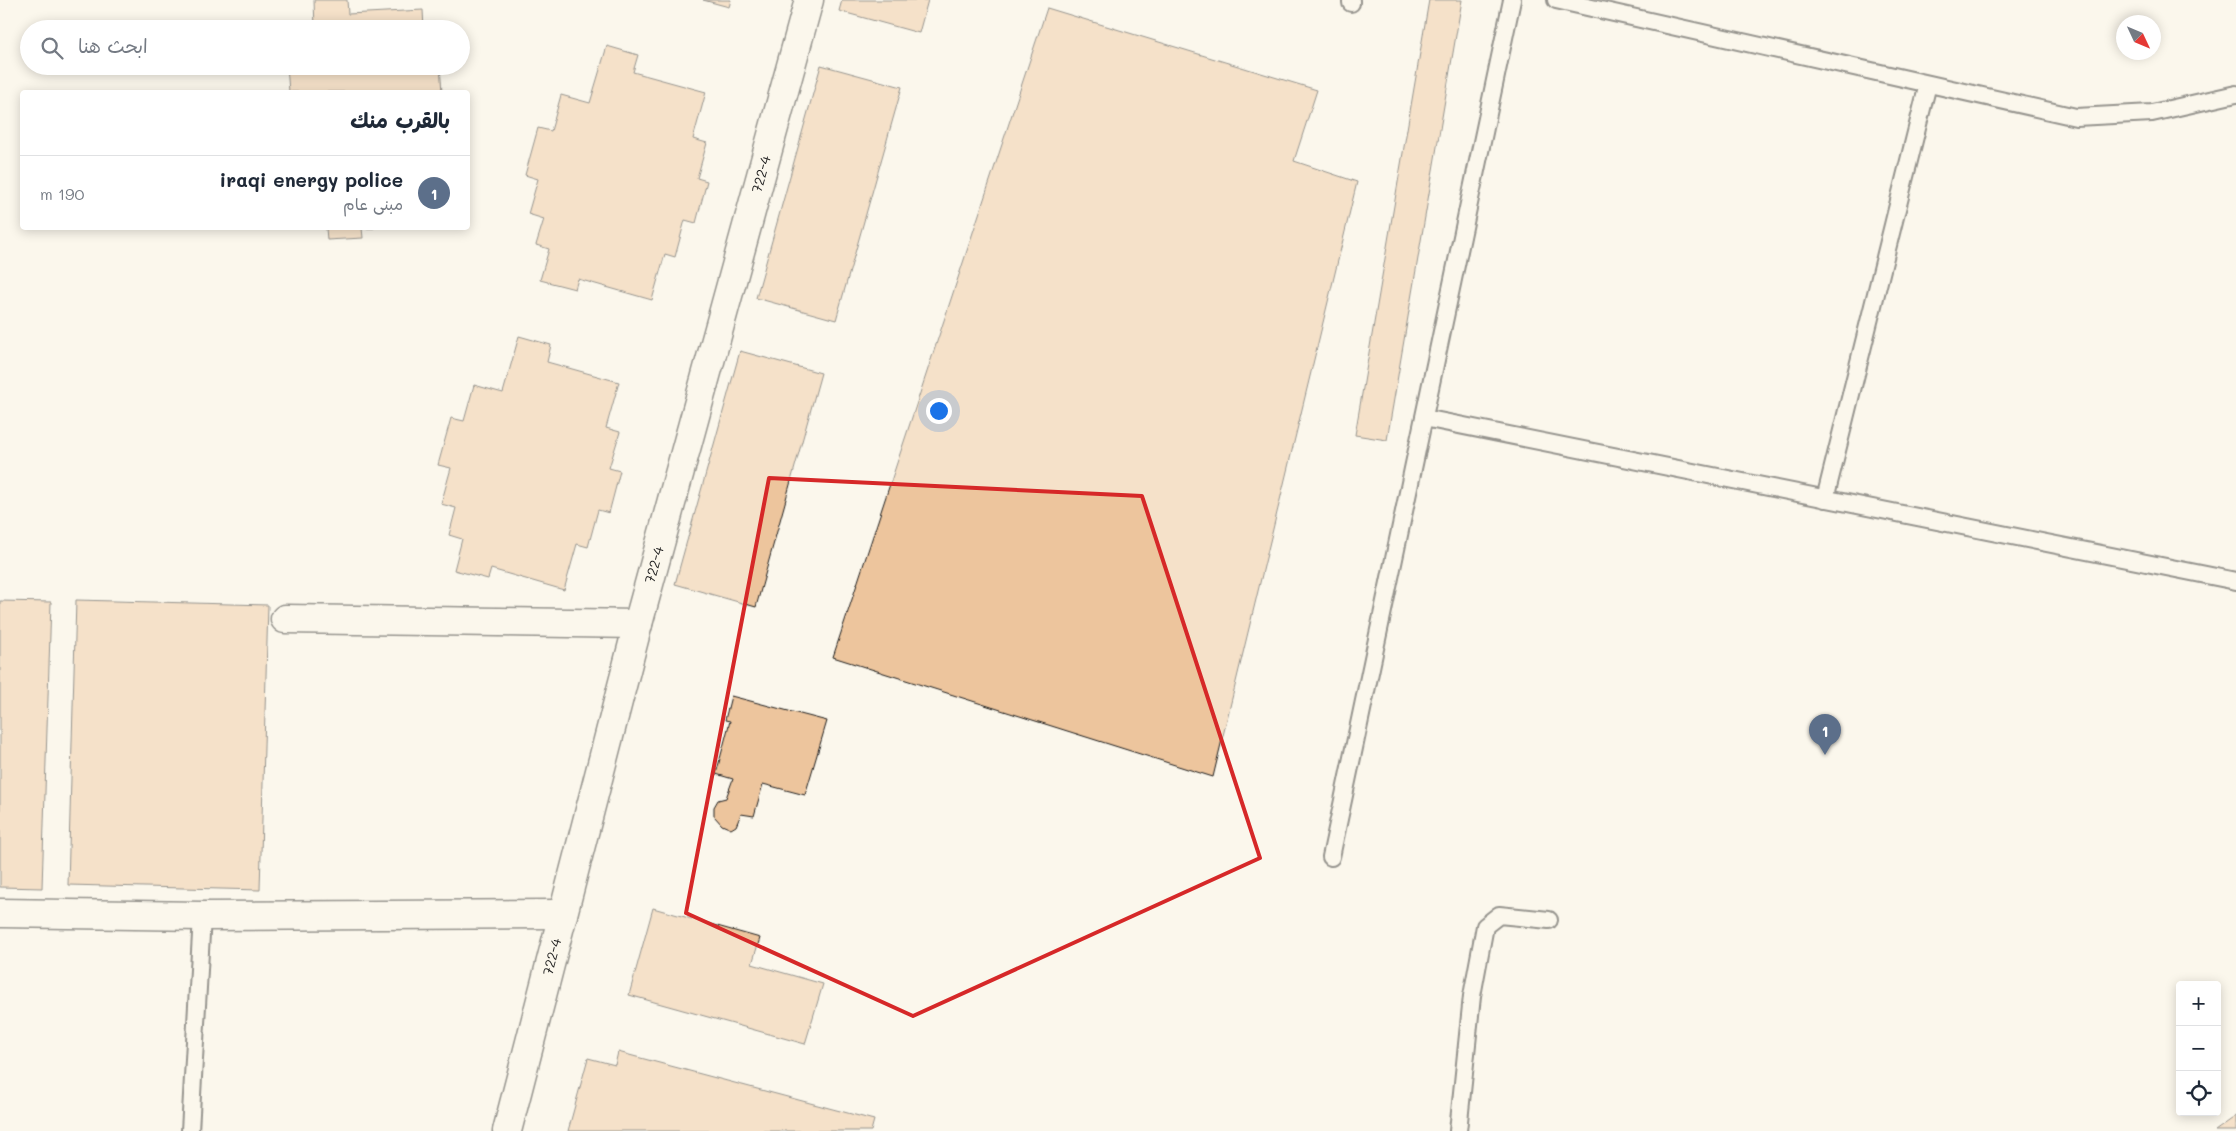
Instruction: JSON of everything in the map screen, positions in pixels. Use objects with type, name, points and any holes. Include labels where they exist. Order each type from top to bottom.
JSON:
[{"type":"street","name":"722-4","points":[[507,1131],[638,624],[808,0]]},
{"type":"street","points":[[285,619],[638,624]]},
{"type":"street","points":[[0,913],[202,916],[563,914]]},
{"type":"lane","points":[[1331,857],[1512,0]]},
{"type":"lane","points":[[1556,0],[2076,117],[2152,113],[2236,94]]},
{"type":"lane","points":[[1825,499],[1928,84]]},
{"type":"lane","points":[[1424,418],[2236,581]]},
{"type":"lane","points":[[1458,1131],[1472,996],[1485,926],[1499,915],[1549,920]]},
{"type":"lane","points":[[190,1131],[202,916]]},
{"type":"highlighted area","points":[[769,478],[1142,496],[1260,858],[913,1016],[686,913]]},
{"type":"building","points":[[314,0],[347,0],[348,14],[423,10],[424,20],[315,20]]},
{"type":"building","points":[[703,0],[731,0],[729,7]]},
{"type":"building","points":[[842,0],[928,0],[919,33],[839,11]]},
{"type":"building","points":[[1429,0],[1462,0],[1387,440],[1355,435]]},
{"type":"building","points":[[1047,8],[1317,90],[1294,161],[1357,182],[1213,777],[833,657]]},
{"type":"building","points":[[607,46],[638,55],[633,72],[706,92],[693,139],[707,143],[697,178],[707,181],[696,223],[685,220],[675,257],[665,254],[652,300],[578,279],[575,289],[540,280],[549,249],[536,245],[544,219],[528,214],[538,179],[525,175],[538,128],[551,131],[561,95],[590,103]]},
{"type":"building","points":[[821,65],[902,87],[836,320],[756,298]]},
{"type":"building","points":[[288,75],[441,75],[442,90],[289,90]]},
{"type":"building","points":[[326,230],[362,230],[363,238],[327,240]]},
{"type":"building","points":[[519,336],[551,345],[547,362],[619,382],[606,428],[620,432],[609,468],[620,471],[609,513],[598,510],[588,547],[577,544],[564,590],[491,569],[488,579],[454,570],[462,539],[449,535],[456,508],[441,504],[451,468],[438,465],[451,418],[464,421],[474,385],[503,393]]},
{"type":"building","points":[[740,351],[821,373],[756,607],[675,584]]},
{"type":"building","points":[[76,600],[268,605],[260,890],[68,885]]},
{"type":"building","points":[[0,601],[51,602],[42,888],[0,887]]},
{"type":"building","points":[[731,696],[827,721],[805,795],[763,784],[754,816],[741,814],[736,826],[731,829],[722,825],[714,816],[714,807],[718,800],[726,798],[733,779],[716,774],[730,721],[725,720]]},
{"type":"building","points":[[653,908],[760,938],[752,964],[823,984],[805,1044],[629,995]]},
{"type":"building","points":[[618,1052],[874,1120],[871,1131],[568,1131],[588,1058],[615,1065]]},
{"type":"building","points":[[2236,1116],[2236,1131],[2215,1131]]},
{"type":"place","name":"iraqi energy police","points":[[1825,755]]}]
